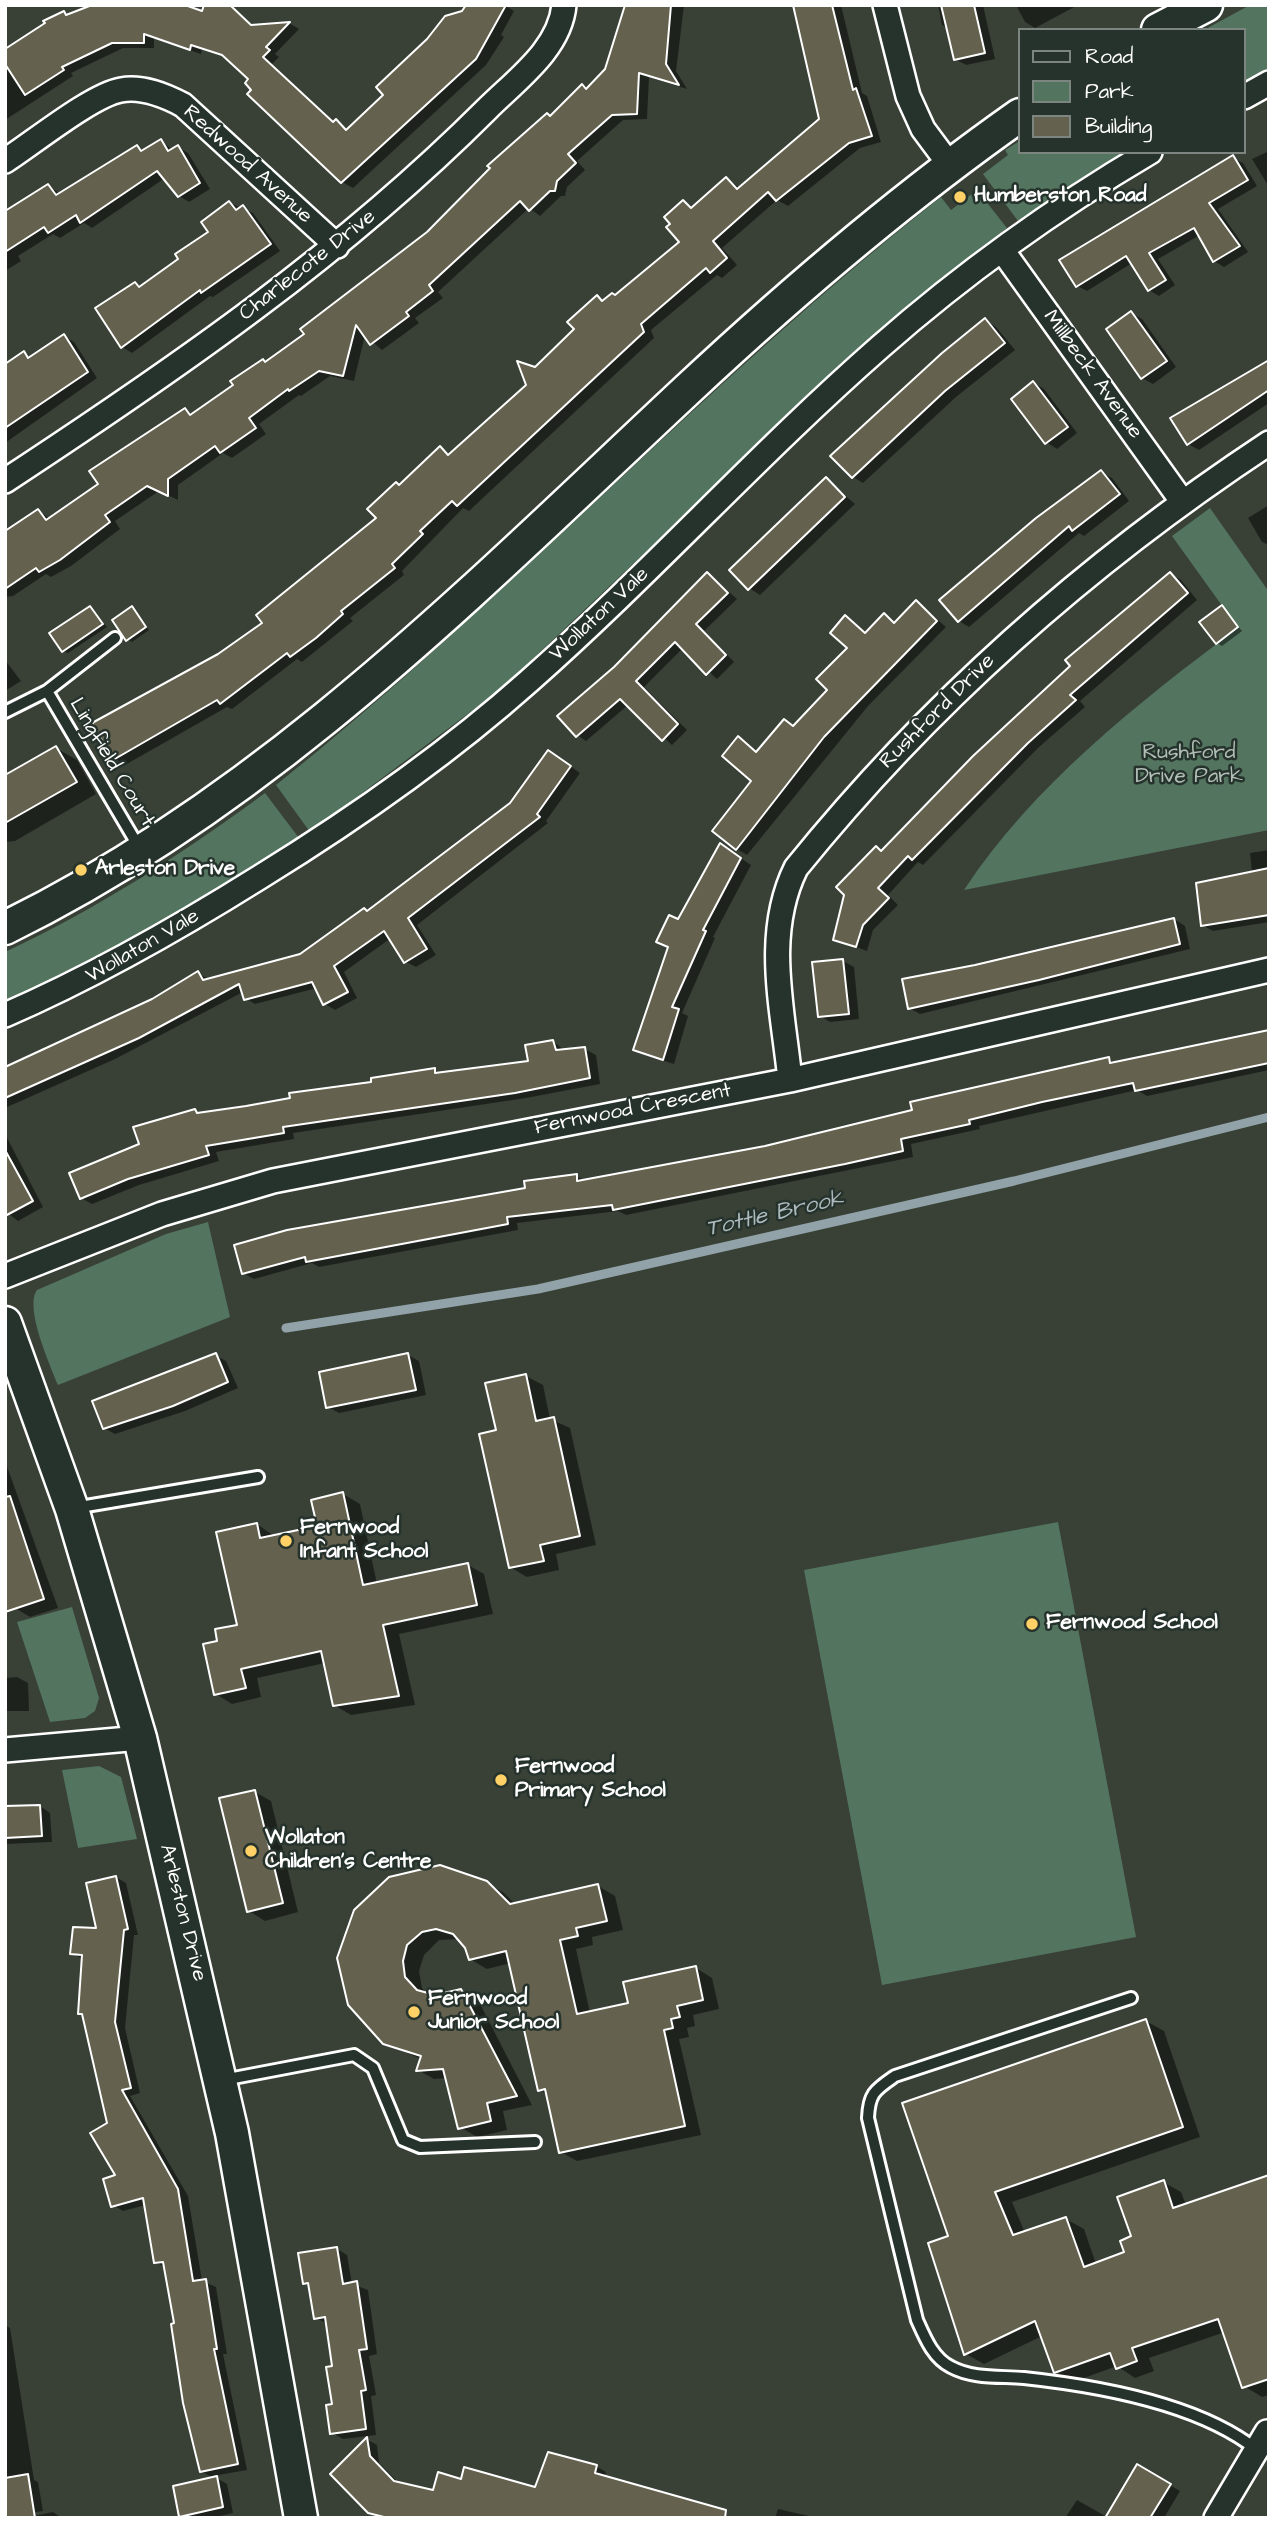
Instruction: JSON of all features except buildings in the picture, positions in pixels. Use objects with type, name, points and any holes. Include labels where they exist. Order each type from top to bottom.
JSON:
[{"type":"street","name":"Charlecote Drive","points":[[5,481],[161,378],[284,289],[337,246],[443,152],[541,54],[556,36],[565,5]]},
{"type":"street","points":[[885,5],[908,96],[923,129],[949,164]]},
{"type":"street","points":[[1162,28],[1206,5]]},
{"type":"street","points":[[1246,96],[1269,83]]},
{"type":"street","name":"Redwood Avenue","points":[[5,161],[112,92],[140,89],[156,93],[183,105],[337,246]]},
{"type":"street","points":[[5,928],[143,854],[258,774],[350,700],[446,617],[807,282],[949,164],[1018,116]]},
{"type":"street","name":"Wollaton Vale","points":[[5,1015],[83,981],[154,943],[321,838],[477,726],[569,645],[770,449],[881,346],[1002,250],[1147,154]]},
{"type":"street","name":"Millbeck Avenue","points":[[1002,250],[1182,500]]},
{"type":"street","name":"Rushford Drive","points":[[790,1080],[776,940],[785,889],[796,868],[830,826],[938,708],[1042,613],[1182,500],[1269,443]]},
{"type":"street","name":"Fernwood Crescent","points":[[5,1276],[162,1214],[273,1181],[790,1080],[1269,970]]},
{"type":"street","name":"Arleston Drive","points":[[5,1323],[72,1508],[140,1738],[221,2080],[300,2518]]},
{"type":"street","points":[[5,1750],[140,1738]]},
{"type":"street","points":[[1216,2518],[1264,2438]]},
{"type":"lane","name":"Lingfield Court","points":[[5,712],[47,691],[115,638]]},
{"type":"lane","name":"Lingfield Court","points":[[47,691],[143,854]]},
{"type":"lane","points":[[72,1508],[258,1476]]},
{"type":"lane","points":[[1131,1998],[895,2076],[876,2089],[869,2100],[868,2118],[917,2320],[932,2351],[949,2367],[970,2375],[1025,2378],[1152,2402],[1210,2420],[1237,2434],[1264,2438]]},
{"type":"lane","points":[[221,2080],[354,2054],[373,2068],[403,2140],[420,2147],[535,2142]]},
{"type":"green space","points":[[1250,5],[1269,5],[1269,73],[1246,84],[1246,28],[1208,28]]},
{"type":"green space","points":[[1018,142],[1018,154],[1122,154],[1018,221],[983,174],[1008,155],[1005,150]]},
{"type":"green space","points":[[977,190],[1007,228],[896,317],[842,366],[501,689],[310,832],[276,785],[445,641],[689,414],[855,267],[941,197],[951,210]]},
{"type":"green space","name":"Rushford Drive Park","points":[[1210,508],[1269,592],[1269,830],[964,890],[1022,815],[1090,747],[1163,685],[1238,628],[1172,536]]},
{"type":"green space","points":[[265,793],[299,838],[199,901],[97,959],[5,1001],[5,952],[139,879]]},
{"type":"green space","points":[[208,1222],[230,1317],[58,1385],[36,1322],[34,1298],[37,1290],[166,1234]]},
{"type":"green space","points":[[1058,1522],[1136,1937],[882,1985],[804,1570]]},
{"type":"green space","points":[[72,1607],[99,1698],[95,1711],[85,1718],[50,1722],[17,1622]]},
{"type":"green space","points":[[99,1766],[121,1777],[137,1839],[78,1848],[62,1770]]},
{"type":"waterway","name":"Tottle Brook","points":[[286,1328],[538,1289],[1014,1181],[1269,1117]]},
{"type":"place","name":"Humberston Road","points":[[960,197]]},
{"type":"place","name":"Arleston Drive","points":[[81,870]]},
{"type":"place","name":"Fernwood Infant School","points":[[286,1541]]},
{"type":"place","name":"Fernwood School","points":[[1032,1624]]},
{"type":"place","name":"Fernwood Primary School","points":[[501,1780]]},
{"type":"place","name":"Wollaton Children's Centre","points":[[251,1851]]},
{"type":"place","name":"Fernwood Junior School","points":[[414,2012]]}]
